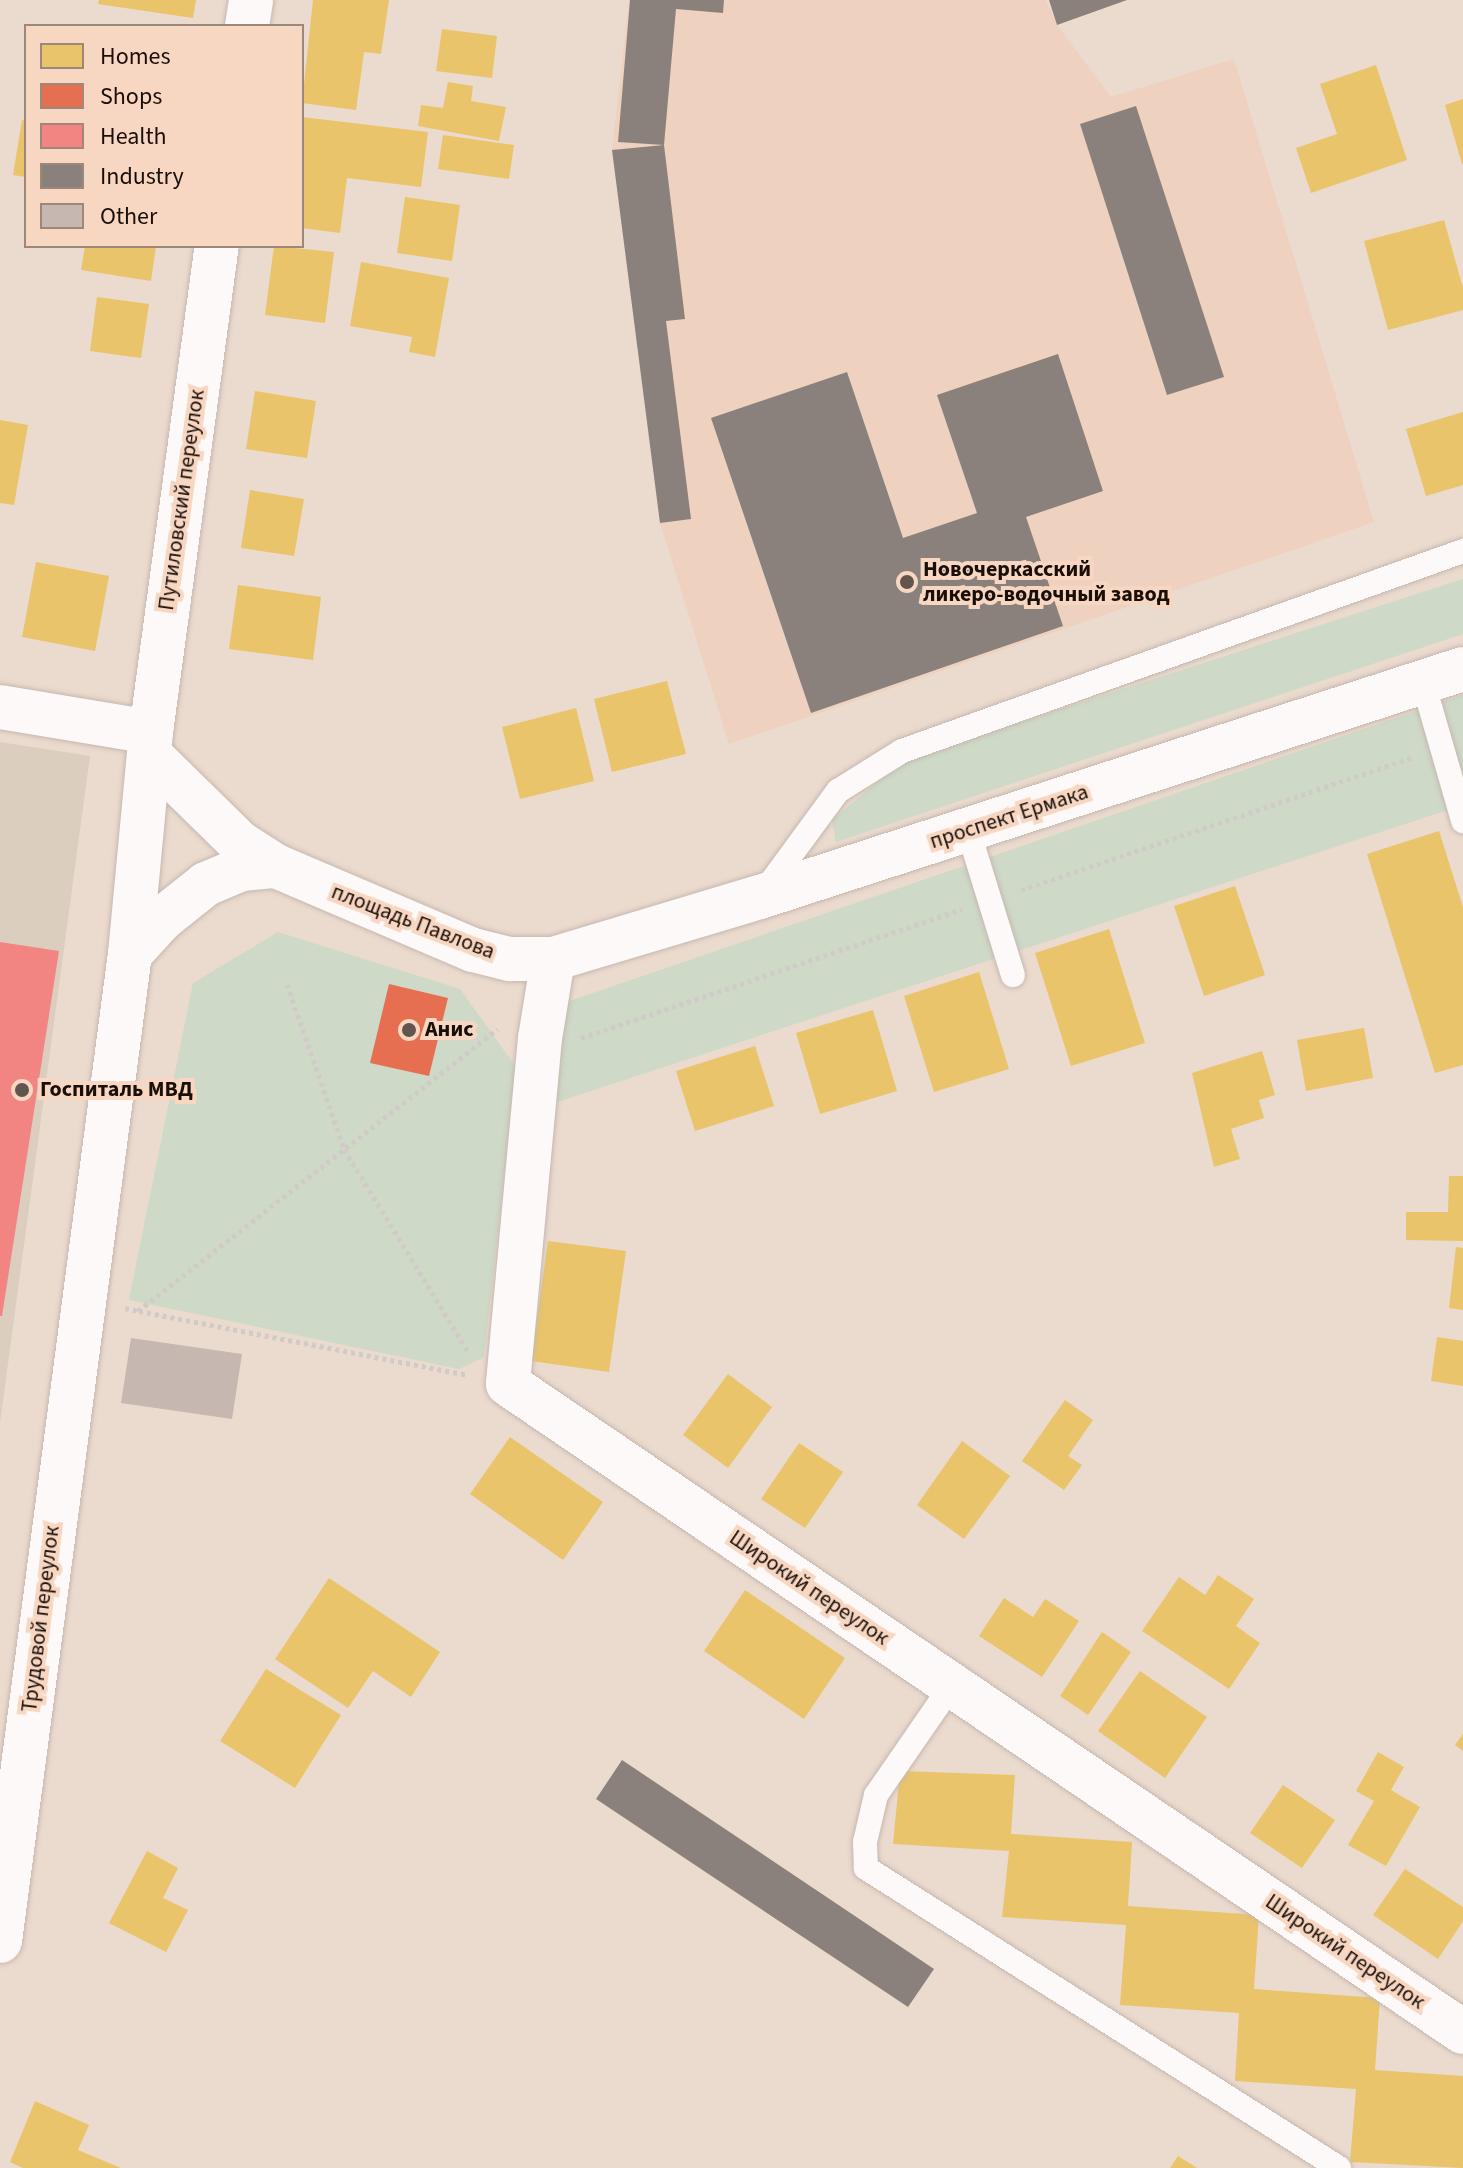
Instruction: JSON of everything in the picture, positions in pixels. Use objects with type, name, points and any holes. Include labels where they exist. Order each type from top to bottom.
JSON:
[{"type":"street","points":[[247,24],[251,0]]},
{"type":"street","name":"Путиловский переулок","points":[[150,744],[217,248]]},
{"type":"street","name":"проспект Ермака","points":[[553,959],[760,897],[1443,675]]},
{"type":"street","points":[[0,707],[150,744],[130,954],[82,1297]]},
{"type":"street","name":"площадь Павлова","points":[[150,744],[240,843],[276,866],[473,950],[510,959],[553,959]]},
{"type":"street","points":[[130,954],[162,919],[206,884],[241,869],[276,866]]},
{"type":"street","points":[[497,1381],[540,1038],[553,959]]},
{"type":"street","name":"Трудовой переулок","points":[[0,1941],[82,1297]]},
{"type":"street","name":"Широкий переулок","points":[[497,1381],[1463,2032]]},
{"type":"lane","points":[[760,897],[838,791],[902,751],[1463,551]]},
{"type":"lane","points":[[1443,675],[1442,747],[1463,821]]},
{"type":"lane","points":[[968,830],[1013,975]]},
{"type":"lane","points":[[952,1685],[876,1795],[865,1842],[866,1868],[1339,2168]]},
{"type":"path","points":[[138,1311],[498,1028],[565,1044],[1442,747]]},
{"type":"path","points":[[287,984],[344,1149],[497,1381]]},
{"type":"path","points":[[82,1297],[138,1311],[497,1381]]},
{"type":"shaded area","points":[[629,0],[1046,0],[1057,25],[1111,97],[1234,59],[1374,522],[729,744],[660,523],[612,150]]},
{"type":"shaded area","name":"Госпиталь МВД","points":[[0,742],[90,756],[0,1423]]},
{"type":"green space","points":[[1463,579],[1463,634],[836,842],[832,820],[904,760]]},
{"type":"green space","points":[[1463,695],[1463,805],[551,1104],[558,1005]]},
{"type":"green space","points":[[278,932],[460,989],[516,1067],[484,1357],[459,1369],[129,1300],[193,983]]},
{"type":"building: Homes","points":[[99,0],[196,0],[193,18],[98,4]]},
{"type":"building: Homes","points":[[313,0],[389,0],[381,54],[364,52],[356,110],[304,103]]},
{"type":"building: Homes","points":[[442,29],[497,36],[492,78],[436,71]]},
{"type":"building: Homes","points":[[1376,65],[1407,160],[1311,193],[1296,148],[1337,134],[1320,84]]},
{"type":"building: Homes","points":[[448,82],[473,86],[471,101],[506,107],[499,141],[418,126],[421,105],[443,108]]},
{"type":"building: Homes","points":[[1463,99],[1463,164],[1462,164],[1445,105]]},
{"type":"building: Homes","points":[[304,117],[428,132],[421,187],[347,178],[340,233],[304,228]]},
{"type":"building: Homes","points":[[22,120],[24,177],[13,175]]},
{"type":"building: Homes","points":[[443,135],[514,145],[509,179],[438,169]]},
{"type":"building: Homes","points":[[405,197],[460,205],[452,261],[397,253]]},
{"type":"building: Homes","points":[[1444,220],[1463,288],[1463,310],[1388,330],[1364,241]]},
{"type":"building: Homes","points":[[85,248],[156,248],[151,281],[81,270]]},
{"type":"building: Homes","points":[[274,248],[334,252],[325,323],[265,315]]},
{"type":"building: Homes","points":[[361,262],[449,278],[435,357],[409,352],[412,337],[350,326]]},
{"type":"building: Homes","points":[[97,297],[149,304],[141,358],[90,351]]},
{"type":"building: Homes","points":[[255,391],[316,401],[307,458],[246,449]]},
{"type":"building: Homes","points":[[1463,412],[1463,485],[1426,496],[1406,429]]},
{"type":"building: Homes","points":[[0,420],[28,425],[14,505],[0,503]]},
{"type":"building: Homes","points":[[250,490],[304,499],[294,556],[241,548]]},
{"type":"building: Homes","points":[[36,562],[109,576],[95,651],[22,637]]},
{"type":"building: Homes","points":[[238,585],[321,597],[313,660],[229,649]]},
{"type":"building: Homes","points":[[667,681],[686,754],[612,772],[594,699]]},
{"type":"building: Homes","points":[[576,708],[594,781],[520,799],[502,727]]},
{"type":"building: Homes","points":[[1439,831],[1463,907],[1463,1065],[1435,1073],[1367,854]]},
{"type":"building: Homes","points":[[1235,886],[1265,975],[1204,996],[1174,906]]},
{"type":"building: Homes","points":[[1109,929],[1145,1043],[1071,1066],[1035,953]]},
{"type":"building: Homes","points":[[979,972],[1009,1069],[934,1092],[904,996]]},
{"type":"building: Homes","points":[[873,1010],[897,1091],[820,1114],[796,1033]]},
{"type":"building: Homes","points":[[1364,1028],[1373,1078],[1306,1091],[1297,1040]]},
{"type":"building: Homes","points":[[755,1046],[774,1106],[695,1131],[676,1071]]},
{"type":"building: Homes","points":[[1262,1051],[1275,1095],[1259,1100],[1264,1118],[1231,1129],[1240,1159],[1214,1167],[1192,1073]]},
{"type":"building: Homes","points":[[1449,1176],[1463,1176],[1463,1241],[1406,1240],[1406,1212],[1448,1212]]},
{"type":"building: Homes","points":[[548,1241],[626,1251],[609,1372],[531,1361]]},
{"type":"building: Homes","points":[[1456,1247],[1463,1248],[1463,1310],[1449,1308]]},
{"type":"building: Homes","points":[[1437,1337],[1463,1341],[1463,1386],[1431,1381]]},
{"type":"building: Homes","points":[[728,1374],[772,1407],[728,1468],[683,1435]]},
{"type":"building: Homes","points":[[1065,1400],[1093,1420],[1068,1456],[1082,1465],[1064,1490],[1022,1461]]},
{"type":"building: Homes","points":[[510,1437],[603,1502],[563,1560],[470,1494]]},
{"type":"building: Homes","points":[[962,1441],[1010,1476],[964,1539],[917,1505]]},
{"type":"building: Homes","points":[[799,1443],[843,1472],[805,1528],[761,1499]]},
{"type":"building: Homes","points":[[1218,1575],[1254,1599],[1236,1626],[1260,1643],[1229,1689],[1142,1631],[1179,1577],[1205,1595]]},
{"type":"building: Homes","points":[[329,1578],[440,1652],[411,1697],[373,1671],[348,1708],[275,1659]]},
{"type":"building: Homes","points":[[745,1590],[845,1658],[804,1719],[704,1651]]},
{"type":"building: Homes","points":[[1004,1598],[1033,1617],[1045,1599],[1079,1621],[1042,1677],[979,1636]]},
{"type":"building: Homes","points":[[1102,1632],[1131,1652],[1088,1715],[1060,1696]]},
{"type":"building: Homes","points":[[266,1669],[341,1715],[295,1788],[220,1741]]},
{"type":"building: Homes","points":[[1140,1671],[1207,1717],[1165,1778],[1098,1731]]},
{"type":"building: Homes","points":[[1463,1734],[1463,1751],[1455,1745]]},
{"type":"building: Homes","points":[[1378,1752],[1404,1767],[1391,1790],[1420,1807],[1386,1866],[1348,1845],[1374,1801],[1356,1791]]},
{"type":"building: Homes","points":[[900,1771],[1015,1775],[1011,1834],[1132,1842],[1128,1906],[1259,1915],[1254,1989],[1380,1998],[1375,2070],[1463,2076],[1463,2168],[1350,2162],[1356,2089],[1235,2081],[1239,2013],[1120,2005],[1126,1925],[1002,1917],[1009,1851],[893,1844]]},
{"type":"building: Homes","points":[[1283,1785],[1335,1820],[1302,1868],[1250,1833]]},
{"type":"building: Homes","points":[[147,1851],[178,1868],[163,1898],[188,1910],[166,1952],[109,1923]]},
{"type":"building: Homes","points":[[1405,1869],[1463,1907],[1463,1921],[1438,1959],[1373,1915]]},
{"type":"building: Homes","points":[[35,2101],[89,2125],[78,2150],[121,2168],[23,2168],[10,2162]]},
{"type":"building: Homes","points":[[1178,2156],[1197,2168],[1170,2168]]},
{"type":"building: Shops","name":"Анис","points":[[389,984],[448,998],[429,1076],[370,1063]]},
{"type":"building: Health","points":[[0,942],[59,951],[2,1316],[0,1316]]},
{"type":"building: Industry","points":[[630,0],[724,0],[723,13],[676,9],[664,145],[618,142]]},
{"type":"building: Industry","points":[[1049,0],[1127,0],[1057,25]]},
{"type":"building: Industry","points":[[1136,106],[1224,377],[1167,395],[1080,124]]},
{"type":"building: Industry","points":[[664,145],[685,319],[666,321],[691,519],[660,523],[612,150]]},
{"type":"building: Industry","name":"Новочеркасский ликеро-водочный завод","points":[[1058,354],[1103,491],[1026,517],[1063,626],[811,713],[711,418],[847,372],[903,538],[977,513],[937,395]]},
{"type":"building: Industry","points":[[622,1760],[934,1969],[908,2007],[596,1799]]},
{"type":"building: Other","points":[[131,1338],[242,1354],[232,1419],[121,1403]]},
{"type":"place","name":"Новочеркасский ликеро-водочный завод","points":[[907,582]]},
{"type":"place","name":"Анис","points":[[409,1030]]},
{"type":"place","name":"Госпиталь МВД","points":[[22,1090]]}]
